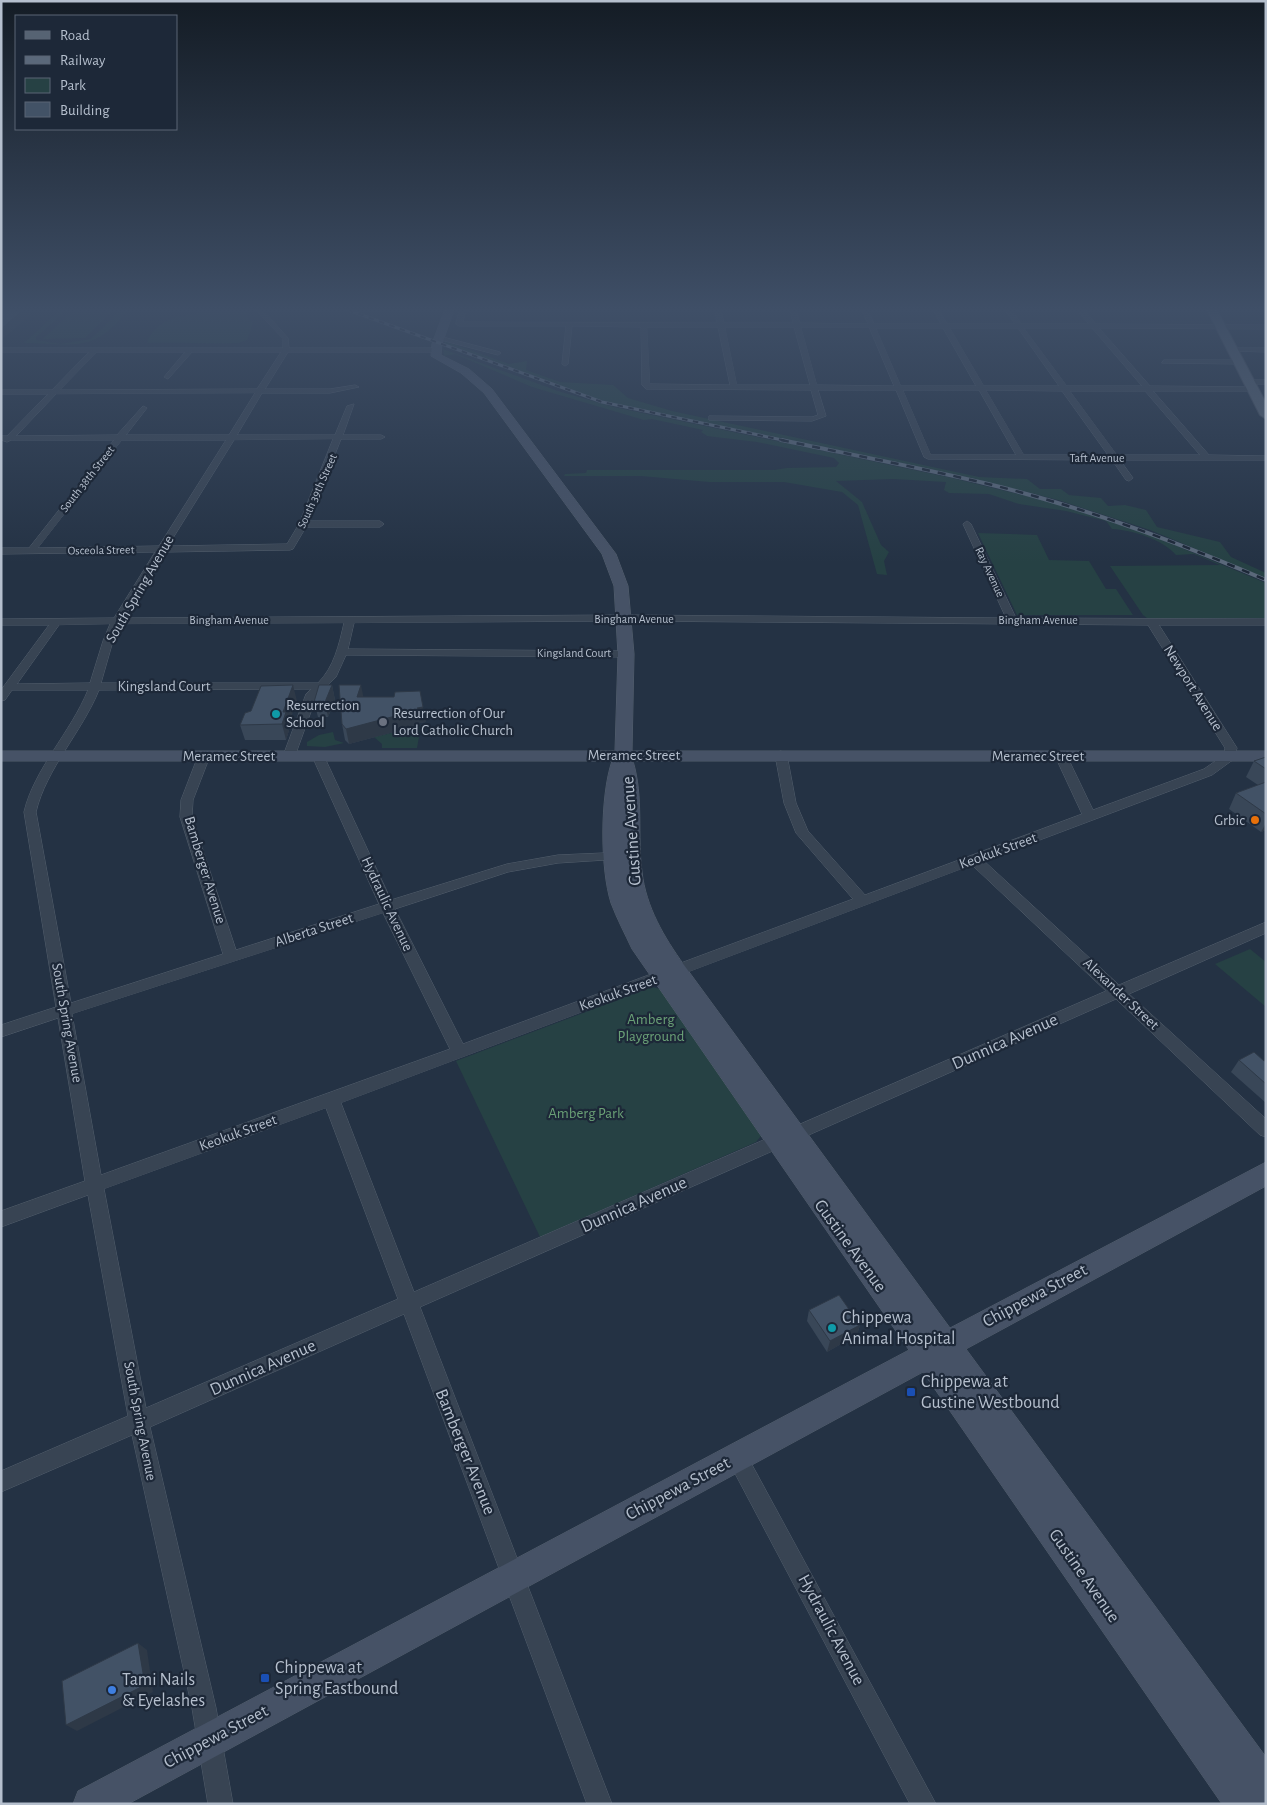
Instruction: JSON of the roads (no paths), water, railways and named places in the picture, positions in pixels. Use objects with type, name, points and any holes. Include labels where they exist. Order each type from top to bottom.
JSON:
[{"type":"main road","points":[[1256,394],[1266,415]]},
{"type":"street","points":[[1,446],[6,438],[53,394]]},
{"type":"street","name":"South Spring Avenue","points":[[221,1804],[212,1739],[174,1581],[139,1422],[30,812],[34,795],[85,711],[95,686],[108,641],[118,621],[257,394]]},
{"type":"street","name":"Gustine Avenue","points":[[490,394],[609,554],[621,586],[625,618],[626,654],[623,755],[615,779],[622,855],[621,902],[628,922],[668,974],[937,1349],[1266,1787]]},
{"type":"street","points":[[712,418],[807,418],[818,421],[828,419],[828,415],[821,413],[817,394]]},
{"type":"street","name":"Taft Avenue","points":[[901,394],[928,457],[1266,458]]},
{"type":"street","points":[[985,394],[1021,457]]},
{"type":"street","points":[[1069,394],[1129,478]]},
{"type":"street","points":[[1151,394],[1207,458]]},
{"type":"street","name":"South 39th Street","points":[[290,547],[303,524],[352,406]]},
{"type":"street","name":"South 38th Street","points":[[31,550],[143,408]]},
{"type":"street","points":[[6,438],[382,437]]},
{"type":"street","points":[[303,524],[380,524]]},
{"type":"street","name":"Ray Avenue","points":[[967,524],[1012,620]]},
{"type":"street","name":"Osceola Street","points":[[1,551],[290,547]]},
{"type":"street","name":"Bingham Avenue","points":[[1,622],[625,618],[846,621],[1266,622]]},
{"type":"street","points":[[289,756],[312,694],[332,675],[342,652],[350,620]]},
{"type":"street","name":"Newport Avenue","points":[[1151,621],[1231,748],[1230,756]]},
{"type":"street","points":[[1,698],[56,622]]},
{"type":"street","name":"Kingsland Court","points":[[342,652],[626,654]]},
{"type":"street","name":"Kingsland Court","points":[[10,687],[319,686]]},
{"type":"street","points":[[781,755],[792,811],[802,834],[863,901]]},
{"type":"street","name":"Meramec Street","points":[[1,756],[1266,756]]},
{"type":"street","name":"Bamberger Avenue","points":[[204,756],[187,800],[186,817],[231,956]]},
{"type":"street","name":"Hydraulic Avenue","points":[[318,756],[387,906],[458,1051]]},
{"type":"street","points":[[1061,756],[1090,817]]},
{"type":"street","name":"Keokuk Street","points":[[1,1219],[331,1099],[1090,817],[1208,772],[1230,756]]},
{"type":"street","name":"Alberta Street","points":[[1,1031],[515,866],[558,859],[622,855]]},
{"type":"street","name":"Alexander Street","points":[[975,860],[1266,1130]]},
{"type":"street","name":"Dunnica Avenue","points":[[1,1482],[1266,927]]},
{"type":"street","name":"Bamberger Avenue","points":[[331,1099],[600,1804]]},
{"type":"street","name":"Chippewa Street","points":[[91,1804],[1266,1173]]},
{"type":"street","name":"Gustine Avenue","points":[[937,1349],[1244,1804]]},
{"type":"street","name":"Hydraulic Avenue","points":[[737,1457],[924,1804]]},
{"type":"railway","points":[[581,394],[602,402],[787,441]]},
{"type":"railway","points":[[781,440],[959,477],[1056,502],[1162,538],[1266,580]]},
{"type":"place","name":"Resurrection School","points":[[276,714]]},
{"type":"place","name":"Resurrection of Our Lord Catholic Church","points":[[383,722]]},
{"type":"place","name":"Grbic","points":[[1255,820]]},
{"type":"place","name":"Chippewa Animal Hospital","points":[[832,1328]]},
{"type":"place","name":"Chippewa at Gustine Westbound","points":[[911,1392]]},
{"type":"place","name":"Chippewa at Spring Eastbound","points":[[265,1678]]},
{"type":"place","name":"Tami Nails & Eyelashes","points":[[112,1690]]},
{"type":"park label","name":"Amberg Playground","points":[[651,1028]]},
{"type":"park label","name":"Amberg Park","points":[[586,1113]]}]
